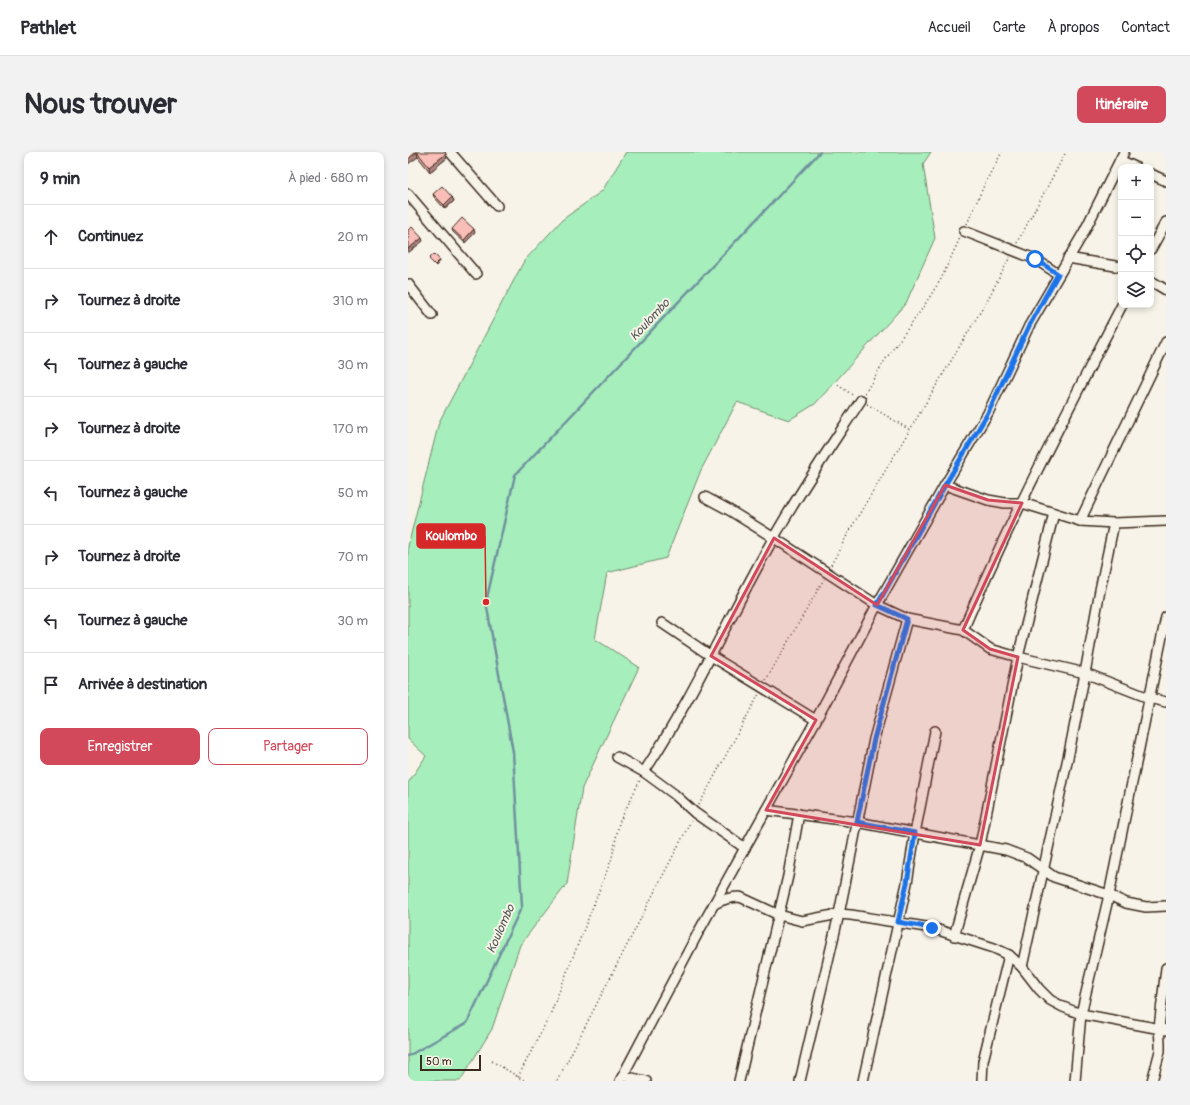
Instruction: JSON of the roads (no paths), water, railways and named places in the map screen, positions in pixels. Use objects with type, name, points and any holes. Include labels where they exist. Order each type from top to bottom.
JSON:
[{"type":"street","points":[[450,152],[498,206]]},
{"type":"street","points":[[646,1081],[622,1079],[714,904],[816,720],[877,605],[988,413],[1029,326],[1058,274],[1084,232],[1122,156],[1131,164]]},
{"type":"street","points":[[1154,175],[1166,181]]},
{"type":"street","points":[[408,194],[476,274]]},
{"type":"street","points":[[1154,244],[1166,222]]},
{"type":"street","points":[[964,231],[1035,259],[1058,274]]},
{"type":"street","points":[[1068,258],[1118,266]]},
{"type":"street","points":[[1154,283],[1166,290]]},
{"type":"street","points":[[408,284],[432,315]]},
{"type":"street","points":[[963,630],[986,577],[1043,460],[1120,308]]},
{"type":"street","points":[[1080,521],[1166,342]]},
{"type":"street","points":[[644,772],[666,738],[774,538],[813,473],[860,400]]},
{"type":"street","points":[[945,485],[988,500],[1005,503],[1022,503],[1080,521],[1114,523],[1166,521]]},
{"type":"street","points":[[705,497],[774,538],[877,605],[907,619],[963,630],[990,649],[1085,673],[1149,698],[1166,702]]},
{"type":"street","points":[[954,936],[980,845],[1018,657],[1054,513]]},
{"type":"street","points":[[1022,967],[1085,673],[1114,523]]},
{"type":"street","points":[[1075,1081],[1081,1014],[1109,895],[1166,618]]},
{"type":"street","points":[[800,1081],[839,914],[874,739],[907,619]]},
{"type":"street","points":[[662,623],[711,656],[816,720]]},
{"type":"street","points":[[863,1081],[907,883],[935,731]]},
{"type":"street","points":[[618,757],[644,772],[674,794],[695,813],[745,848]]},
{"type":"street","points":[[766,810],[857,822],[1006,850],[1027,858],[1054,877],[1109,895],[1126,904],[1146,907],[1166,906]]},
{"type":"street","points":[[739,1081],[788,876],[799,814]]},
{"type":"street","points":[[714,904],[725,898],[740,897],[779,914],[802,921],[839,914],[932,928],[994,948],[1009,955],[1022,967],[1039,989],[1050,1000],[1063,1007],[1081,1014],[1162,1029]]},
{"type":"street","points":[[982,1081],[983,1061],[1009,955]]},
{"type":"street","points":[[1152,1081],[1160,1051],[1166,968]]},
{"type":"waterway","name":"Koulombo","points":[[408,1056],[467,1023],[522,906],[513,752],[486,602],[515,475],[820,152]]},
{"type":"place","name":"Koulombo","points":[[486,602]]}]
